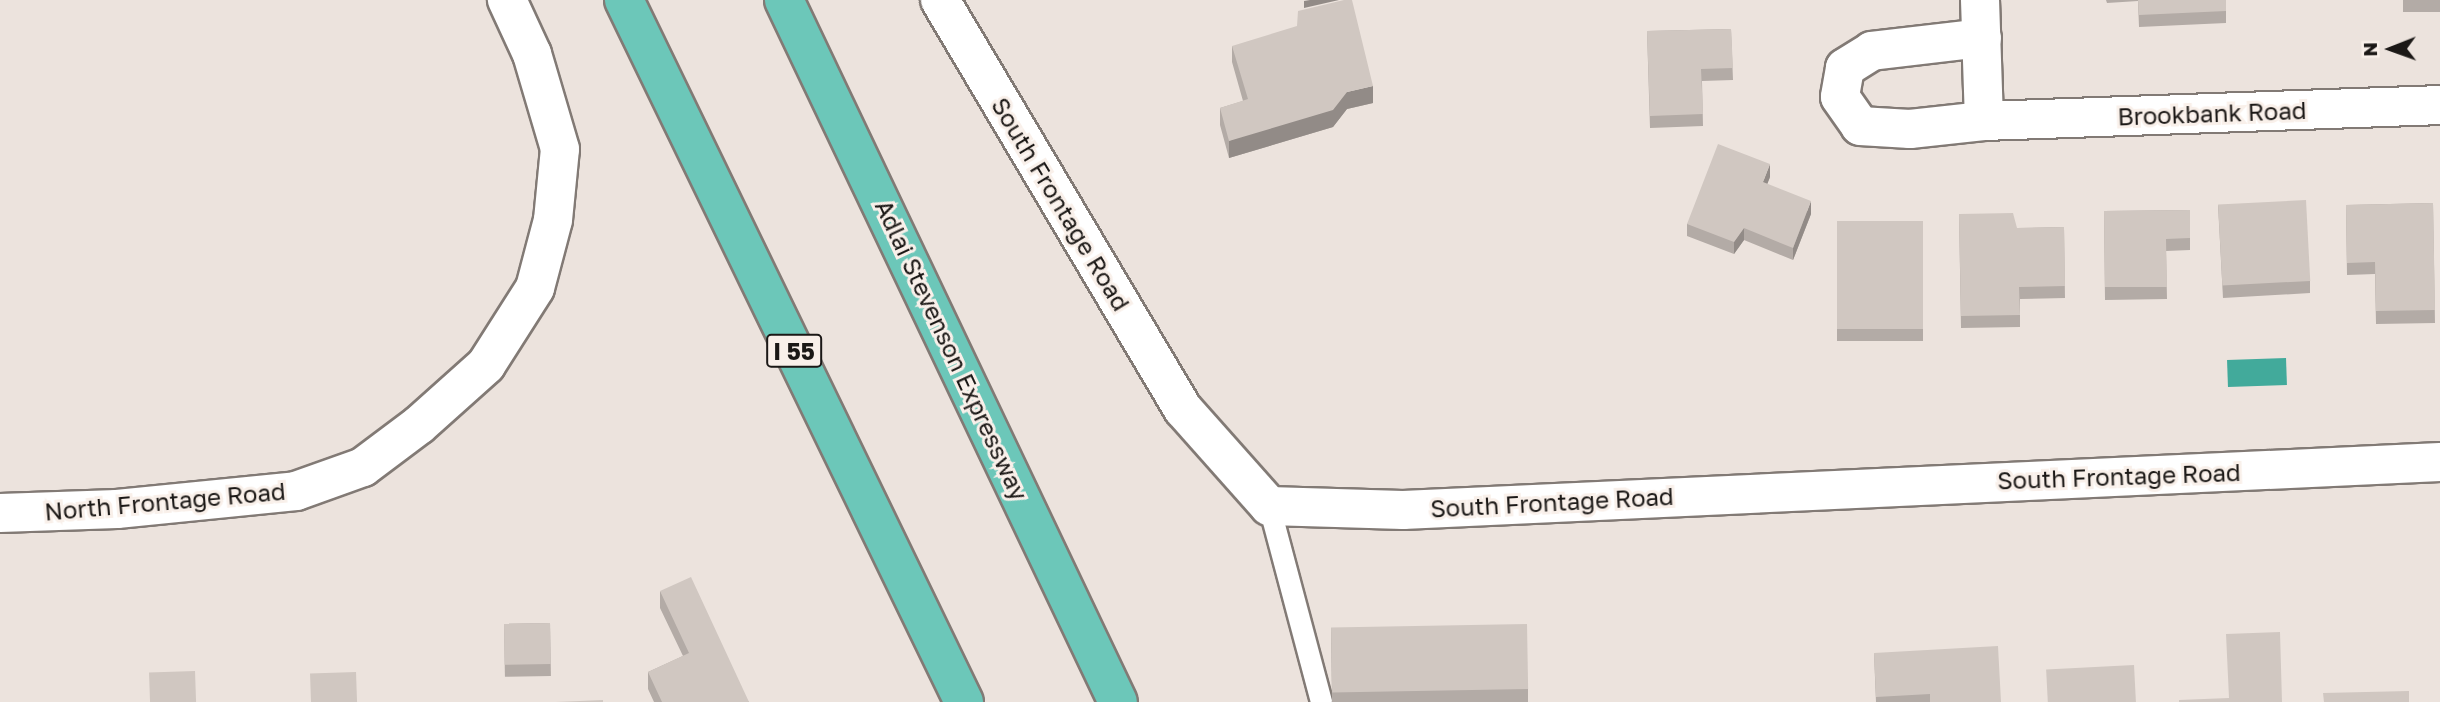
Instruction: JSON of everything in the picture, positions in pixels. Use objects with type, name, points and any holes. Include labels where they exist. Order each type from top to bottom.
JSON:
[{"type":"highway","name":"I 55","points":[[624,0],[964,702]]},
{"type":"highway","name":"Adlai Stevenson Expressway","points":[[784,0],[1118,702]]},
{"type":"street","name":"North Frontage Road","points":[[0,513],[117,509],[296,491],[363,467],[419,425],[486,365],[535,288],[553,220],[560,149],[532,54],[507,0]]},
{"type":"street","name":"South Frontage Road","points":[[940,0],[1183,409],[1269,506],[1402,510],[2440,462]]},
{"type":"street","points":[[1980,0],[1984,121]]},
{"type":"street","name":"Brookbank Road","points":[[1982,38],[1872,51],[1845,68],[1840,97],[1860,125],[1910,129],[1984,121],[2440,105]]},
{"type":"lane","points":[[1269,506],[1321,702]]},
{"type":"water","points":[[2286,358],[2287,385],[2228,387],[2227,360]]},
{"type":"building","points":[[1352,0],[1373,86],[1347,92],[1333,110],[1229,141],[1220,108],[1248,99],[1232,46],[1297,26],[1298,11]]},
{"type":"building","points":[[2138,0],[2226,0],[2226,11],[2139,15]]},
{"type":"building","points":[[1731,29],[1733,68],[1701,69],[1703,114],[1650,116],[1647,31]]},
{"type":"building","points":[[1718,144],[1770,164],[1763,182],[1811,201],[1793,248],[1744,228],[1734,242],[1687,224]]},
{"type":"building","points":[[2306,200],[2310,281],[2222,285],[2218,205]]},
{"type":"building","points":[[2433,203],[2435,310],[2376,311],[2375,262],[2347,263],[2346,205]]},
{"type":"building","points":[[2190,210],[2190,238],[2166,239],[2167,287],[2105,287],[2104,211]]},
{"type":"building","points":[[2013,213],[2017,228],[2064,227],[2065,286],[2019,287],[2020,315],[1961,316],[1959,214]]},
{"type":"building","points":[[1837,221],[1923,221],[1923,329],[1837,329]]},
{"type":"building","points":[[691,577],[749,702],[662,702],[648,672],[689,653],[660,591]]},
{"type":"building","points":[[550,623],[551,664],[505,665],[504,624]]},
{"type":"building","points":[[1527,624],[1528,689],[1332,692],[1331,627]]},
{"type":"building","points":[[2280,632],[2282,702],[2179,702],[2229,698],[2226,634]]},
{"type":"building","points":[[1998,646],[2001,702],[1930,702],[1930,694],[1876,697],[1874,653]]},
{"type":"building","points":[[2134,665],[2136,702],[2048,702],[2046,670]]},
{"type":"building","points":[[195,671],[196,702],[150,702],[149,673]]},
{"type":"building","points":[[356,672],[357,702],[311,702],[310,674]]},
{"type":"building","points":[[2409,691],[2409,702],[2324,702],[2323,693]]},
{"type":"building","points":[[603,700],[603,702],[556,702]]}]
